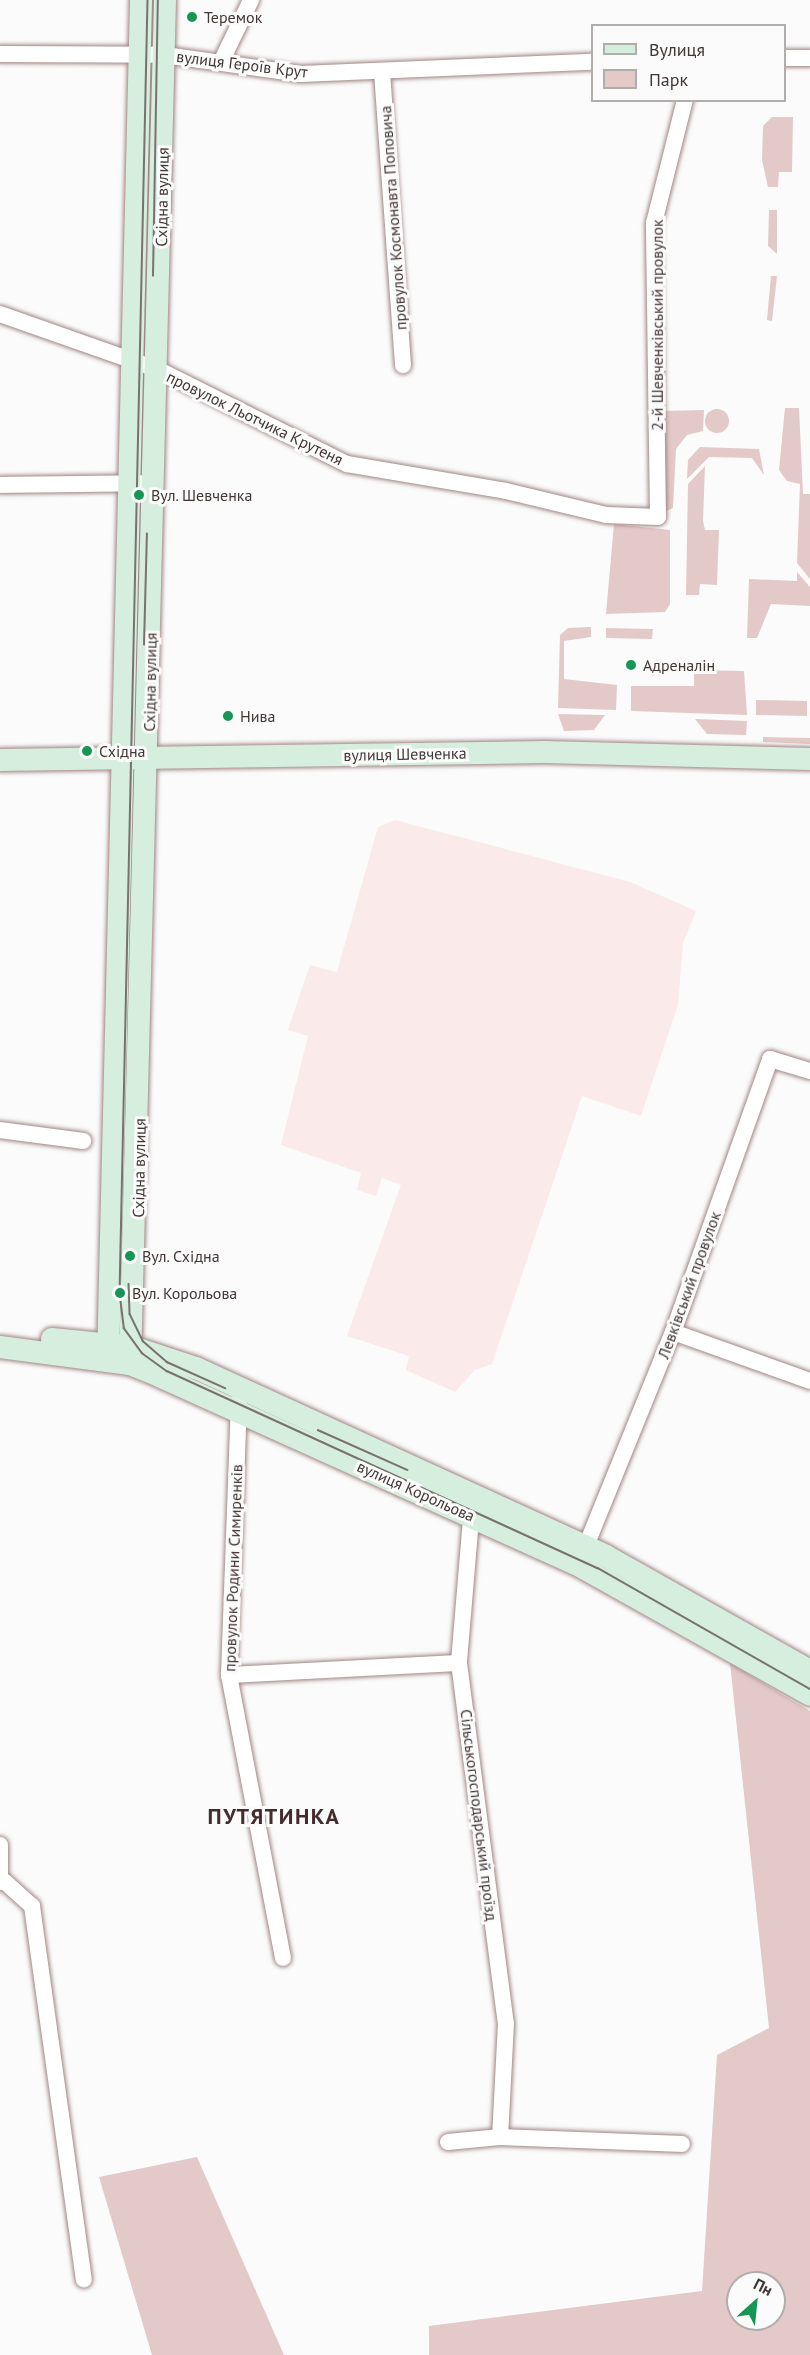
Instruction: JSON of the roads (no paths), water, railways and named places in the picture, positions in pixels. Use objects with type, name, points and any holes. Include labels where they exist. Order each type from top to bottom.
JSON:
[{"type":"street","name":"Східна вулиця","points":[[120,1354],[126,758],[141,0]]},
{"type":"street","name":"Східна вулиця","points":[[120,1354],[148,758],[159,370],[165,0]]},
{"type":"street","points":[[222,60],[251,0]]},
{"type":"street","name":"вулиця Героїв Крут","points":[[0,54],[165,55],[222,60],[301,74],[591,62]]},
{"type":"street","points":[[786,58],[810,58]]},
{"type":"street","name":"провулок Космонавта Поповича","points":[[382,72],[403,365]]},
{"type":"street","name":"2-й Шевченківський провулок","points":[[658,518],[654,223],[684,102]]},
{"type":"street","name":"провулок Льотчика Крутеня","points":[[0,314],[135,366],[159,370],[346,464],[506,491],[606,515],[658,518]]},
{"type":"street","points":[[0,485],[156,483]]},
{"type":"street","name":"вулиця Шевченка","points":[[0,760],[545,752],[810,759]]},
{"type":"street","name":"Левківський провулок","points":[[585,1546],[673,1332],[770,1059],[810,1071]]},
{"type":"street","points":[[0,1130],[82,1141]]},
{"type":"street","points":[[673,1332],[810,1381]]},
{"type":"street","name":"вулиця Корольова","points":[[0,1333],[120,1354],[240,1388],[473,1504],[810,1695]]},
{"type":"street","name":"вулиця Корольова","points":[[0,1347],[120,1354],[238,1411],[585,1546],[810,1671]]},
{"type":"street","name":"провулок Родини Симиренків","points":[[240,1388],[229,1675],[283,1958]]},
{"type":"street","name":"Сільськогосподарський проїзд","points":[[473,1504],[459,1663],[506,2023],[500,2137]]},
{"type":"street","points":[[229,1675],[459,1663]]},
{"type":"street","points":[[0,1845],[2,1881],[32,1906],[84,2278]]},
{"type":"street","points":[[448,2142],[500,2137],[682,2144]]},
{"type":"tram line","points":[[148,0],[120,1293],[124,1328],[142,1353],[167,1371],[598,1568],[810,1689]]},
{"type":"tram line","points":[[153,276],[158,0]]},
{"type":"tram line","points":[[144,645],[147,534]]},
{"type":"tram line","points":[[129,1284],[130,1314],[143,1341],[167,1362],[225,1388]]},
{"type":"tram line","points":[[318,1430],[408,1470]]},
{"type":"place","name":"Теремок","points":[[192,17]]},
{"type":"place","name":"Вул. Шевченка","points":[[139,495]]},
{"type":"place","name":"Адреналін","points":[[631,665]]},
{"type":"place","name":"Нива","points":[[228,716]]},
{"type":"place","name":"Східна","points":[[87,751]]},
{"type":"place","name":"Вул. Східна","points":[[130,1256]]},
{"type":"place","name":"Вул. Корольова","points":[[120,1293]]},
{"type":"district","name":"ПУТЯТИНКА","points":[[274,1817]]}]
